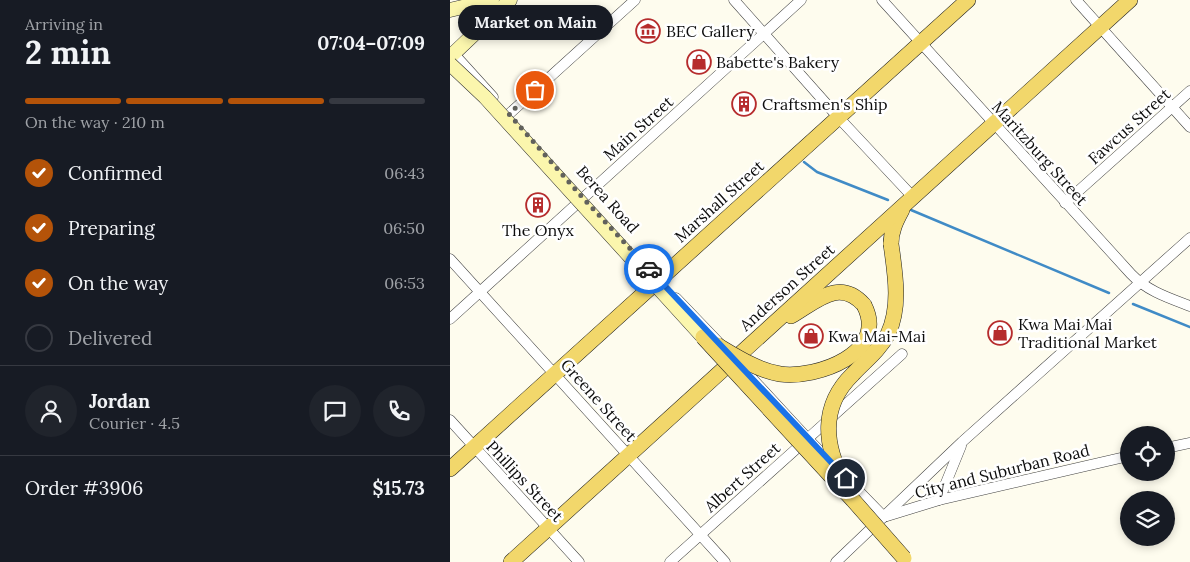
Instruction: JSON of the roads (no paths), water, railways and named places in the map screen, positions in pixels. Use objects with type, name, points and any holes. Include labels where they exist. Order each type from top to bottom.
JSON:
[{"type":"main road","points":[[450,10],[492,0]]},
{"type":"main road","points":[[510,0],[451,58],[906,560]]},
{"type":"main road","name":"Anderson Street","points":[[511,562],[1130,0]]},
{"type":"main road","name":"Marshall Street","points":[[450,469],[921,43],[960,3]]},
{"type":"main road","points":[[853,500],[833,458],[829,443],[829,420],[835,396],[842,386],[874,353],[888,334],[893,321],[896,291],[891,236],[894,224],[909,199]]},
{"type":"main road","points":[[703,337],[752,365],[768,371],[781,374],[810,374],[840,364],[851,356],[861,346],[869,330],[869,320],[864,306],[851,294],[836,292],[823,297],[768,329]]},
{"type":"street","points":[[509,114],[635,0]]},
{"type":"street","points":[[734,0],[909,199]]},
{"type":"street","name":"Main Street","points":[[450,319],[801,0]]},
{"type":"street","name":"Maritzburg Street","points":[[882,0],[1065,203],[1140,283],[1190,306]]},
{"type":"street","points":[[1076,0],[1190,127]]},
{"type":"street","name":"Berea Road","points":[[451,58],[509,114],[659,280],[884,517]]},
{"type":"street","name":"Fawcus Street","points":[[1065,203],[1190,91]]},
{"type":"street","points":[[836,562],[962,442],[1190,238]]},
{"type":"street","name":"Greene Street","points":[[450,259],[725,562]]},
{"type":"street","name":"Albert Street","points":[[670,562],[902,354]]},
{"type":"street","name":"Phillips Street","points":[[450,420],[579,562]]},
{"type":"street","points":[[939,500],[962,442]]},
{"type":"street","points":[[1175,446],[1190,443]]},
{"type":"street","name":"City and Suburban Road","points":[[884,517],[939,500],[1120,458]]},
{"type":"waterway","points":[[804,162],[817,172],[888,200]]},
{"type":"waterway","points":[[911,210],[1109,293]]},
{"type":"waterway","points":[[1133,304],[1190,327]]},
{"type":"place","name":"BEC Gallery","points":[[648,31]]},
{"type":"place","name":"Babette's Bakery","points":[[699,62]]},
{"type":"place","name":"Market on Main","points":[[535,90]]},
{"type":"place","name":"Craftsmen's Ship","points":[[744,104]]},
{"type":"place","name":"The Onyx","points":[[538,205]]},
{"type":"place","name":"Kwa Mai Mai Traditional Market","points":[[1000,333]]},
{"type":"place","name":"Kwa Mai-Mai","points":[[811,336]]}]
